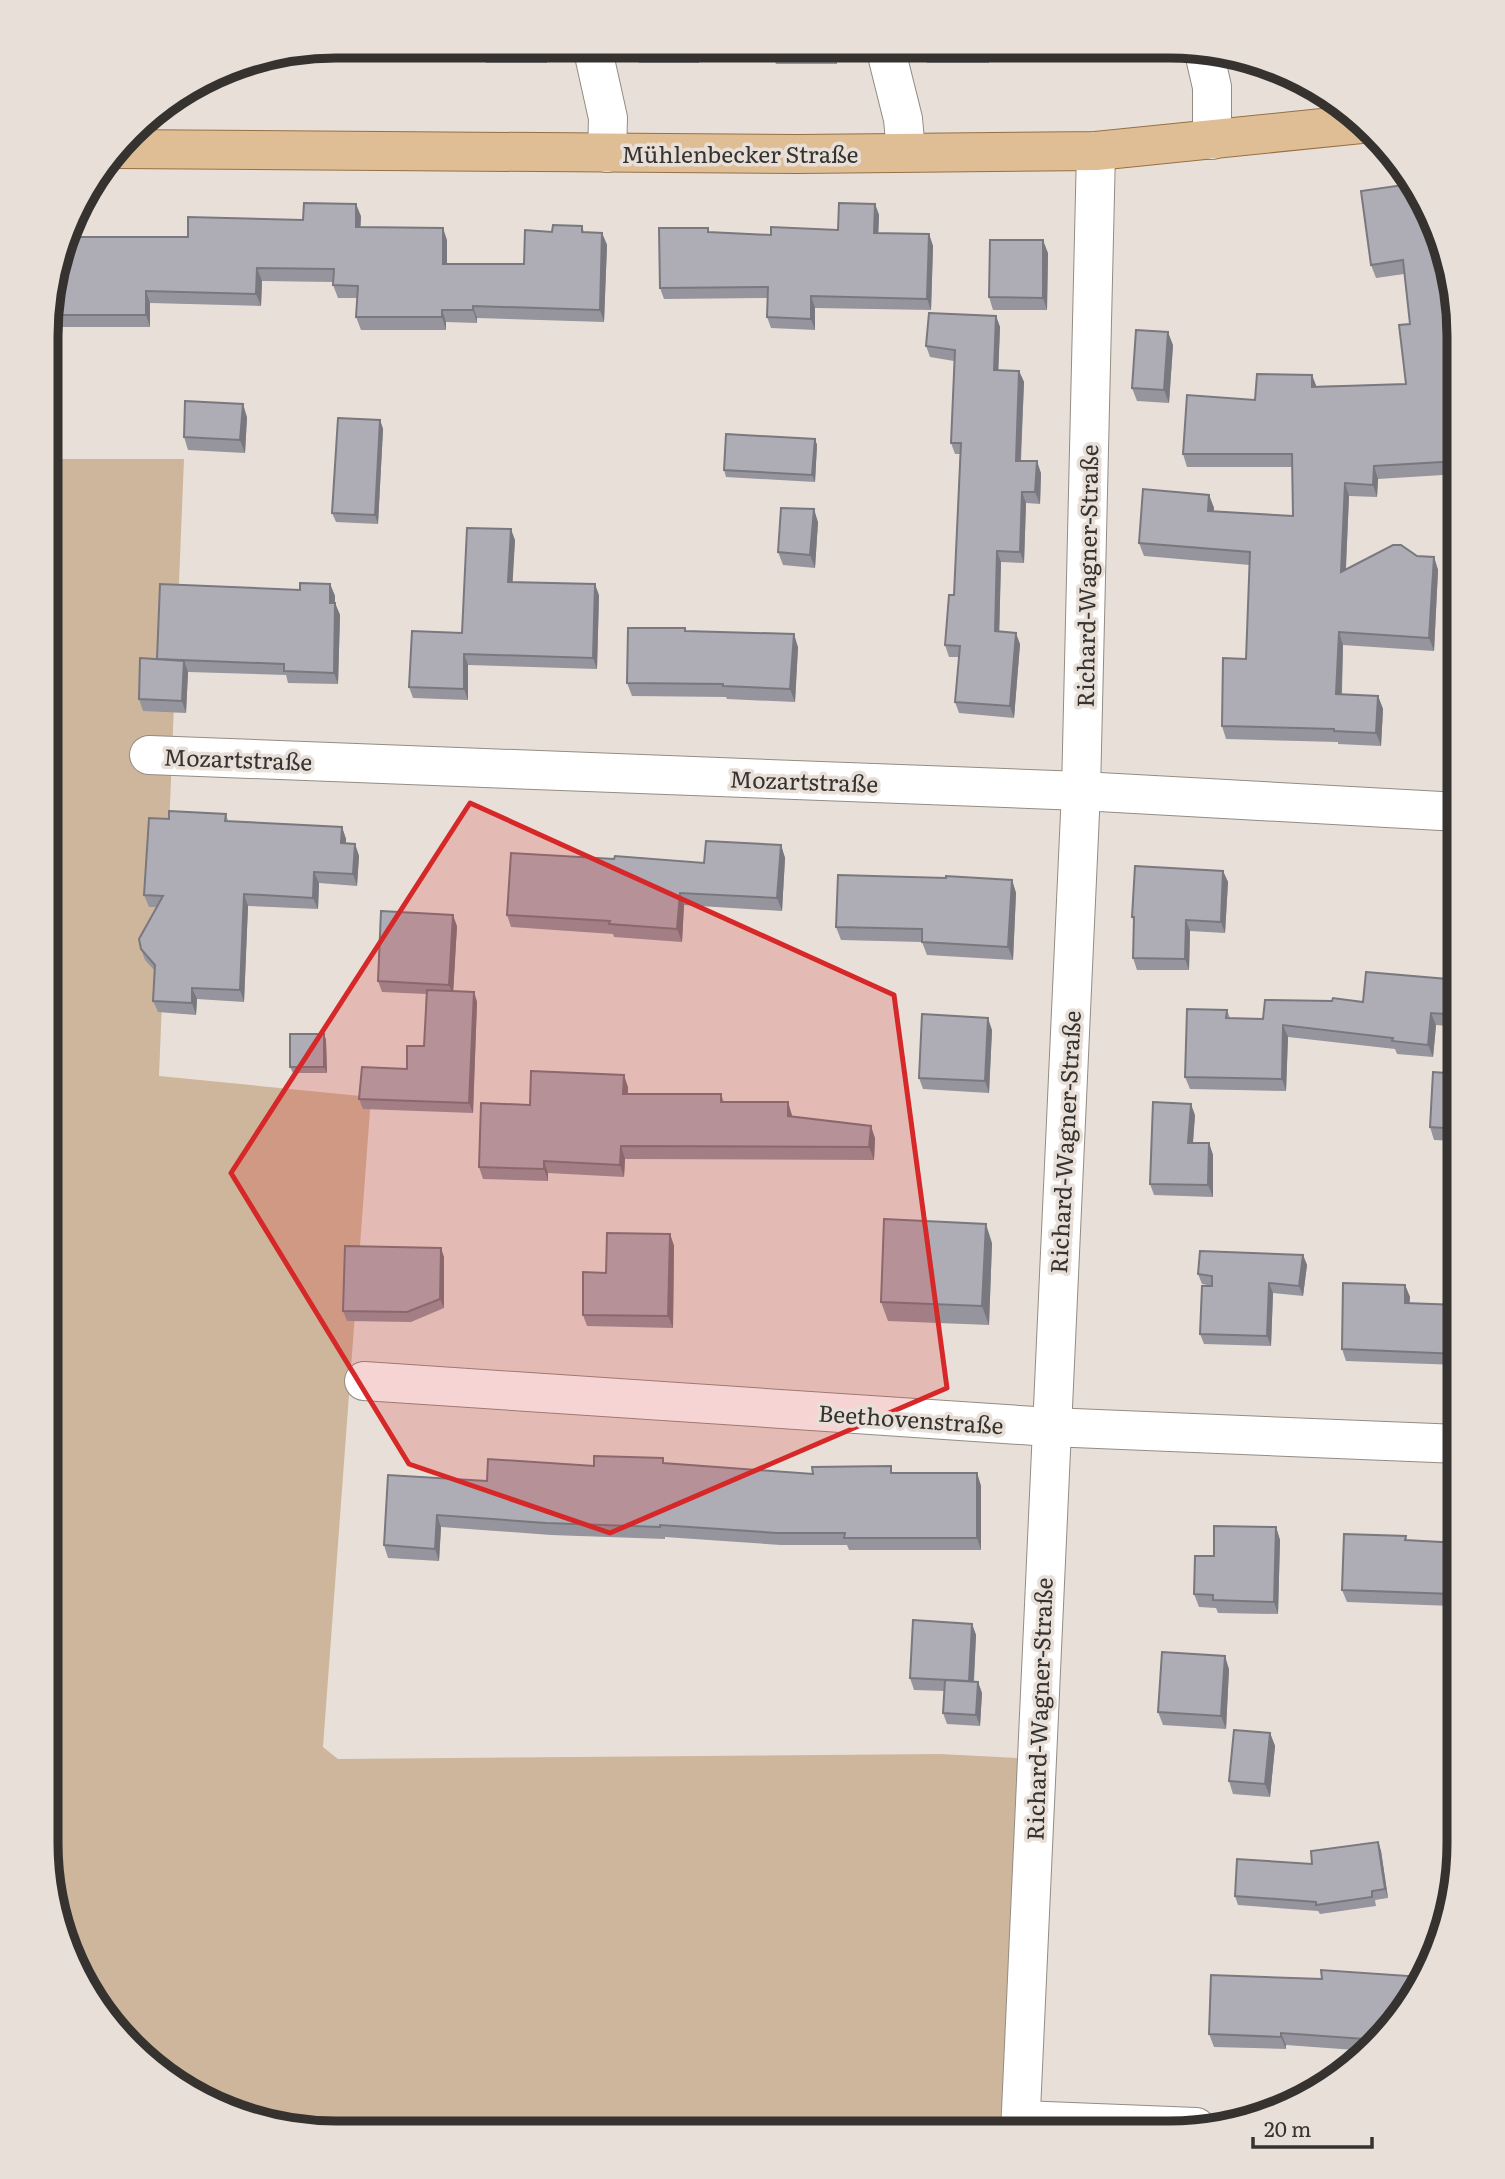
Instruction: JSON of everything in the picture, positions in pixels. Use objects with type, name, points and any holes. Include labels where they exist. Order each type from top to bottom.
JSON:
[{"type":"main road","name":"Mühlenbecker Straße","points":[[130,149],[798,154],[1096,151],[1351,125]]},
{"type":"street","points":[[595,58],[608,118],[607,153]]},
{"type":"street","points":[[888,58],[904,119],[906,152]]},
{"type":"street","points":[[1206,60],[1212,87],[1212,140]]},
{"type":"street","name":"Richard-Wagner-Straße","points":[[1020,2121],[1081,791],[1096,151]]},
{"type":"street","name":"Mozartstraße","points":[[149,755],[1081,791],[1447,811]]},
{"type":"street","name":"Beethovenstraße","points":[[363,1381],[1051,1427],[1447,1444]]},
{"type":"highlighted area","points":[[470,803],[894,995],[947,1388],[610,1533],[409,1464],[231,1173]]},
{"type":"shaded area","points":[[58,459],[184,459],[159,1076],[371,1097],[323,1747],[338,1759],[940,1754],[1036,1759],[1021,2121],[299,2119],[246,2107],[197,2084],[152,2052],[115,2013],[86,1966],[72,1933],[58,1862]]},
{"type":"building","points":[[1403,185],[1419,213],[1433,246],[1447,317],[1447,462],[1374,466],[1373,485],[1345,483],[1341,572],[1393,545],[1401,545],[1417,556],[1434,557],[1429,638],[1339,632],[1336,694],[1378,696],[1376,733],[1222,726],[1223,658],[1246,659],[1250,552],[1139,543],[1143,489],[1209,495],[1208,511],[1293,516],[1292,454],[1183,454],[1187,395],[1255,400],[1257,374],[1312,375],[1312,387],[1406,384],[1399,325],[1410,324],[1403,260],[1371,265],[1361,191]]},
{"type":"building","points":[[304,203],[356,204],[356,227],[443,228],[443,264],[524,264],[525,230],[552,232],[553,225],[582,226],[582,232],[602,233],[600,310],[473,306],[473,310],[442,310],[442,317],[356,317],[358,286],[333,285],[334,269],[257,268],[256,294],[146,291],[146,315],[58,315],[63,281],[76,237],[188,237],[188,217],[303,220]]},
{"type":"building","points":[[839,203],[875,204],[874,233],[929,234],[927,299],[811,296],[811,319],[767,317],[768,287],[660,288],[659,228],[708,228],[708,232],[771,235],[771,227],[838,230]]},
{"type":"building","points":[[990,240],[1043,240],[1043,298],[989,297]]},
{"type":"building","points":[[929,313],[996,316],[994,370],[1019,371],[1016,461],[1037,461],[1035,492],[1022,492],[1020,552],[997,551],[995,631],[1016,633],[1010,706],[955,702],[960,646],[945,645],[949,595],[954,595],[961,443],[951,443],[955,350],[926,346]]},
{"type":"building","points":[[1136,330],[1168,332],[1164,390],[1132,388]]},
{"type":"building","points":[[185,401],[243,404],[240,440],[184,437]]},
{"type":"building","points":[[338,418],[380,420],[375,515],[332,513]]},
{"type":"building","points":[[726,434],[815,439],[812,475],[724,470]]},
{"type":"building","points":[[781,508],[814,509],[810,555],[778,552]]},
{"type":"building","points":[[467,528],[511,529],[508,582],[595,584],[593,658],[464,654],[464,689],[409,687],[412,631],[462,633]]},
{"type":"building","points":[[300,583],[330,584],[330,603],[335,603],[334,673],[284,671],[284,664],[157,659],[160,584],[300,590]]},
{"type":"building","points":[[628,628],[794,634],[790,689],[723,684],[627,683]]},
{"type":"building","points":[[140,658],[184,661],[182,701],[139,699]]},
{"type":"building","points":[[169,811],[226,814],[225,821],[342,827],[341,843],[355,844],[353,874],[314,872],[313,898],[244,894],[240,990],[192,988],[192,1003],[153,1001],[155,965],[141,949],[139,939],[163,896],[144,895],[149,818],[169,819]]},
{"type":"building","points":[[706,841],[781,845],[777,898],[680,893],[677,929],[609,924],[610,921],[507,915],[511,853],[614,859],[615,856],[704,863]]},
{"type":"building","points":[[1135,866],[1223,871],[1221,922],[1186,920],[1185,959],[1133,958]]},
{"type":"building","points":[[838,875],[946,876],[1012,880],[1008,947],[922,942],[922,929],[836,927]]},
{"type":"building","points":[[381,911],[453,915],[449,985],[378,981]]},
{"type":"building","points":[[1366,972],[1447,979],[1447,1014],[1431,1013],[1428,1045],[1392,1041],[1393,1038],[1283,1025],[1282,1079],[1185,1077],[1187,1009],[1227,1010],[1226,1018],[1263,1019],[1265,1000],[1332,1001],[1333,998],[1363,1002]]},
{"type":"building","points":[[427,990],[474,992],[469,1103],[359,1099],[362,1067],[407,1069],[407,1046],[424,1046]]},
{"type":"building","points":[[922,1014],[988,1018],[985,1081],[919,1078]]},
{"type":"building","points":[[290,1034],[324,1034],[324,1067],[290,1067]]},
{"type":"building","points":[[531,1071],[624,1075],[623,1094],[721,1094],[721,1102],[788,1102],[788,1116],[871,1126],[869,1147],[621,1146],[620,1165],[544,1161],[544,1169],[479,1167],[481,1103],[530,1105]]},
{"type":"building","points":[[1433,1072],[1447,1073],[1447,1128],[1430,1127]]},
{"type":"building","points":[[1153,1102],[1191,1104],[1188,1143],[1209,1143],[1208,1185],[1150,1184]]},
{"type":"building","points":[[884,1219],[986,1224],[982,1306],[881,1302]]},
{"type":"building","points":[[607,1233],[670,1234],[668,1316],[583,1315],[583,1272],[606,1273]]},
{"type":"building","points":[[345,1246],[441,1248],[440,1299],[407,1312],[343,1311]]},
{"type":"building","points":[[1200,1251],[1303,1255],[1299,1286],[1269,1283],[1267,1336],[1200,1334],[1202,1286],[1212,1286],[1212,1276],[1198,1274]]},
{"type":"building","points":[[1343,1283],[1405,1285],[1405,1303],[1447,1305],[1447,1353],[1342,1349]]},
{"type":"building","points":[[594,1456],[663,1458],[663,1463],[813,1474],[812,1467],[891,1466],[891,1473],[977,1473],[977,1538],[844,1538],[845,1533],[777,1533],[660,1525],[546,1523],[437,1515],[435,1549],[384,1545],[388,1475],[487,1481],[488,1459],[594,1466]]},
{"type":"building","points":[[1214,1526],[1276,1527],[1274,1602],[1213,1600],[1213,1595],[1194,1594],[1195,1556],[1214,1556]]},
{"type":"building","points":[[1344,1534],[1406,1536],[1405,1540],[1447,1542],[1447,1594],[1342,1590]]},
{"type":"building","points":[[913,1620],[972,1624],[969,1681],[910,1678]]},
{"type":"building","points":[[1162,1652],[1225,1656],[1221,1716],[1158,1712]]},
{"type":"building","points":[[945,1680],[978,1682],[976,1715],[943,1713]]},
{"type":"building","points":[[1234,1730],[1270,1733],[1265,1784],[1229,1781]]},
{"type":"building","points":[[1378,1842],[1385,1889],[1372,1891],[1372,1897],[1316,1905],[1316,1902],[1235,1896],[1237,1859],[1312,1864],[1311,1851]]},
{"type":"building","points":[[1321,1970],[1413,1976],[1390,2013],[1367,2039],[1281,2033],[1281,2037],[1209,2034],[1211,1975],[1322,1979]]}]
